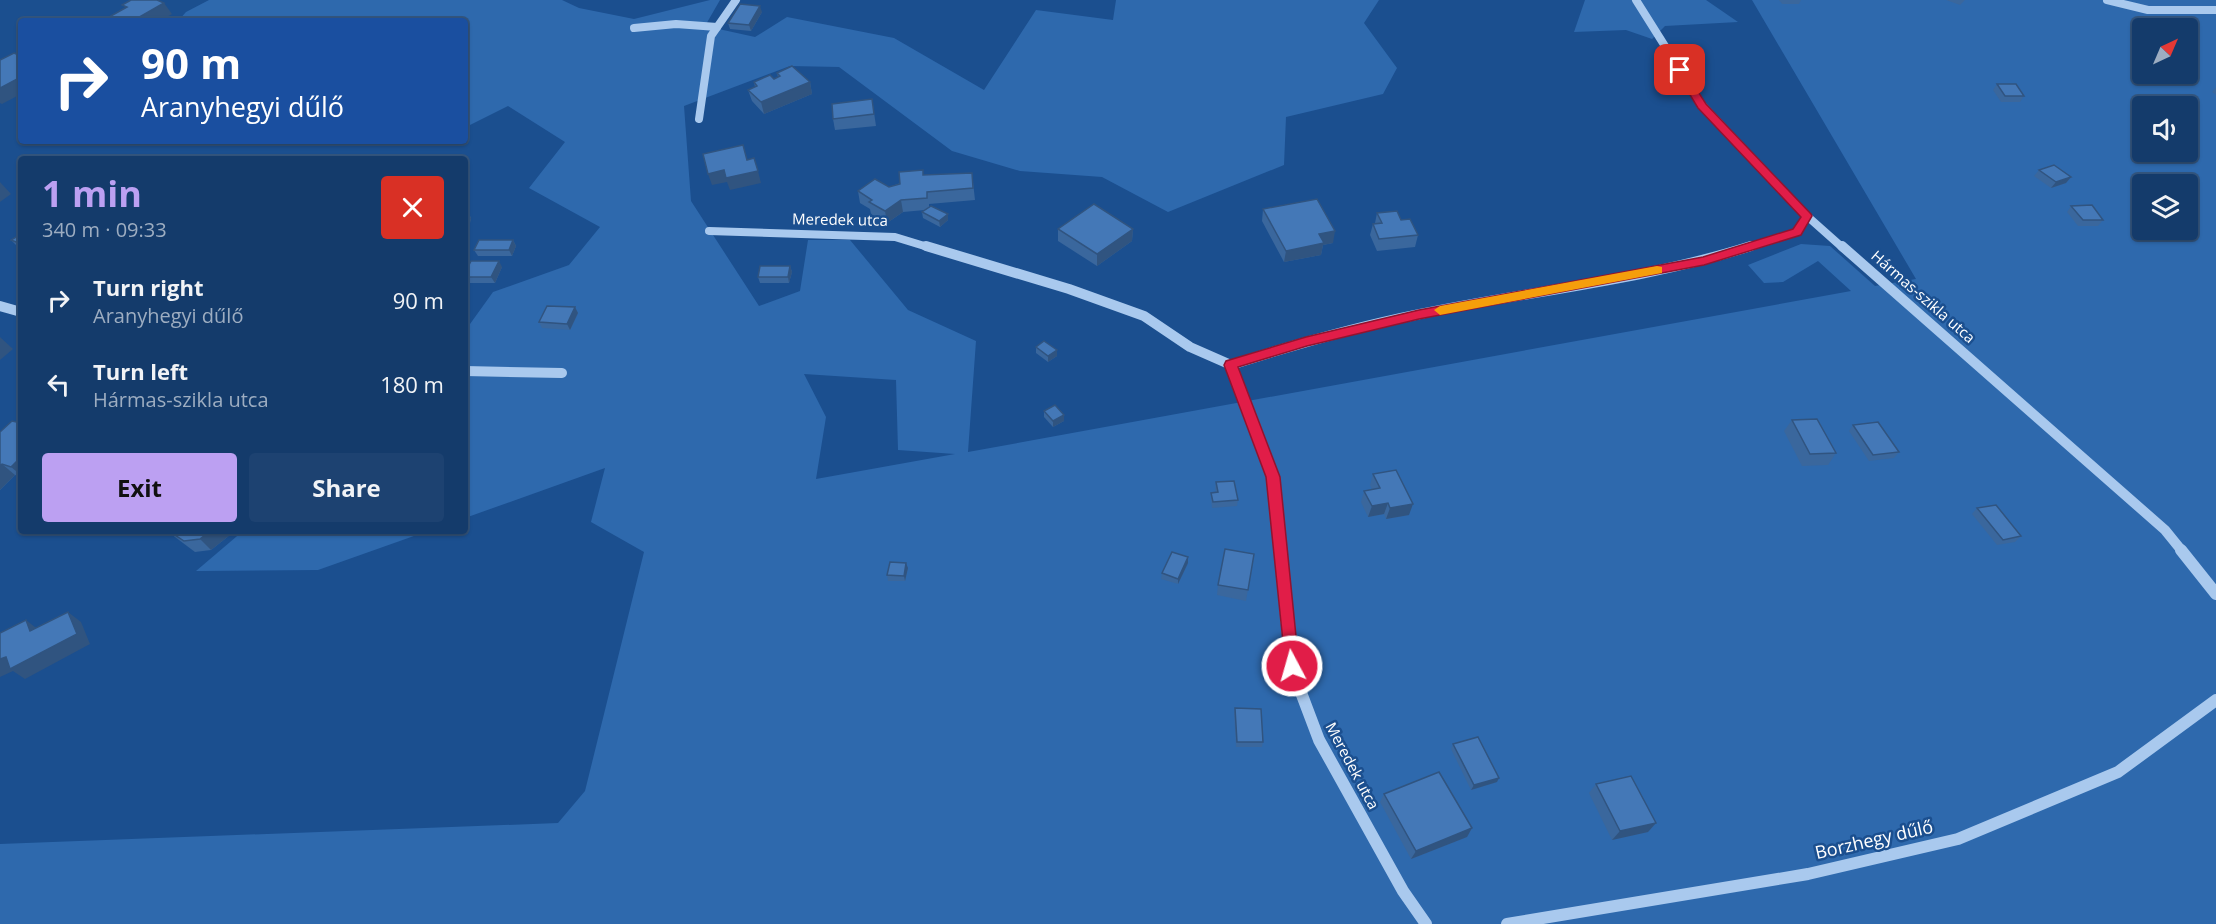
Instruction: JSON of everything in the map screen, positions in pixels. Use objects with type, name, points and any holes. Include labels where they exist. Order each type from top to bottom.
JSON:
[{"type":"street","points":[[699,119],[711,36],[736,0]]},
{"type":"street","name":"Hármas-szikla utca","points":[[1636,0],[1702,105],[1807,216],[2165,530],[2216,594]]},
{"type":"street","points":[[2107,0],[2133,9],[2154,12],[2216,10]]},
{"type":"street","points":[[634,28],[676,24],[717,27]]},
{"type":"street","points":[[1231,365],[1306,341],[1419,314],[1714,258],[1797,232],[1807,216]]},
{"type":"street","name":"Meredek utca","points":[[709,231],[895,237],[1070,289],[1144,316],[1190,347],[1231,365],[1273,477],[1292,666],[1319,740],[1403,891],[1426,924]]},
{"type":"street","points":[[0,306],[18,311]]},
{"type":"street","points":[[468,371],[562,373]]},
{"type":"street","name":"Borzhegy dűlő","points":[[1507,924],[1808,874],[1958,839],[2118,772],[2216,700]]},
{"type":"shaded area","points":[[209,0],[562,0],[579,8],[634,19],[710,0],[720,0],[705,26],[755,37],[787,17],[894,38],[984,90],[1036,10],[1113,20],[1116,0],[1379,0],[1364,23],[1397,68],[1383,94],[1286,117],[1284,165],[1168,212],[1102,177],[1020,171],[952,151],[839,67],[790,66],[684,106],[691,201],[759,306],[800,291],[808,240],[850,240],[908,310],[976,341],[968,452],[1851,291],[1818,261],[1783,282],[1764,283],[1748,265],[1801,244],[1830,246],[1875,286],[1916,279],[1752,0],[2216,0],[2216,924],[0,924],[0,844],[558,823],[585,791],[644,552],[591,522],[605,468],[468,517],[468,327],[493,292],[569,265],[600,227],[529,188],[565,142],[508,106],[468,124],[468,18],[181,18],[186,12]],"holes":[[[804,374],[896,380],[898,450],[955,454],[816,479],[826,417]]]},
{"type":"shaded area","points":[[1585,0],[1706,0],[1738,22],[1665,26],[1652,39],[1626,30],[1574,32]]},
{"type":"shaded area","points":[[239,534],[420,534],[318,570],[196,571]]},
{"type":"building","points":[[131,0],[157,0],[164,3],[138,18],[107,18],[127,7],[122,5]]},
{"type":"building","points":[[740,4],[760,6],[749,25],[728,23]]},
{"type":"building","points":[[14,53],[18,55],[18,79],[0,88],[0,60]]},
{"type":"building","points":[[792,66],[810,82],[761,102],[748,90],[757,86],[754,82],[770,75],[774,79],[780,76],[777,73]]},
{"type":"building","points":[[1997,84],[2016,84],[2024,96],[2005,96]]},
{"type":"building","points":[[872,99],[874,114],[833,119],[832,104]]},
{"type":"building","points":[[743,145],[747,160],[754,158],[758,171],[726,178],[724,170],[708,174],[703,154]]},
{"type":"building","points":[[2054,165],[2071,177],[2056,182],[2039,170]]},
{"type":"building","points":[[923,170],[923,175],[972,173],[973,188],[927,192],[927,198],[901,200],[885,211],[869,202],[872,200],[858,191],[875,179],[889,187],[900,184],[899,172]]},
{"type":"building","points":[[1317,199],[1335,231],[1319,234],[1324,243],[1286,251],[1263,209]]},
{"type":"building","points":[[1094,204],[1133,229],[1097,254],[1058,229]]},
{"type":"building","points":[[2092,205],[2103,220],[2083,220],[2071,206]]},
{"type":"building","points":[[931,206],[948,214],[939,221],[922,212]]},
{"type":"building","points":[[1397,211],[1401,220],[1410,219],[1418,235],[1379,239],[1373,224],[1382,223],[1377,213]]},
{"type":"building","points":[[18,236],[18,243],[11,240]]},
{"type":"building","points":[[479,240],[513,240],[509,250],[474,250]]},
{"type":"building","points":[[471,261],[499,261],[491,277],[468,277],[468,267]]},
{"type":"building","points":[[760,266],[790,266],[788,277],[758,277]]},
{"type":"building","points":[[547,306],[575,307],[567,324],[539,322]]},
{"type":"building","points":[[1044,341],[1057,350],[1048,356],[1036,347]]},
{"type":"building","points":[[1055,405],[1064,415],[1053,421],[1044,411]]},
{"type":"building","points":[[1817,419],[1836,453],[1810,454],[1792,420]]},
{"type":"building","points":[[12,421],[18,422],[18,460],[11,467],[2,464],[0,466],[0,432]]},
{"type":"building","points":[[1878,422],[1899,452],[1873,455],[1853,425]]},
{"type":"building","points":[[1396,470],[1413,504],[1390,508],[1388,503],[1372,506],[1364,491],[1380,488],[1373,474]]},
{"type":"building","points":[[1234,481],[1238,500],[1213,502],[1211,493],[1218,492],[1216,482]]},
{"type":"building","points":[[1996,505],[2021,536],[2003,540],[1977,508]]},
{"type":"building","points":[[174,534],[206,534],[200,539],[184,541]]},
{"type":"building","points":[[1225,549],[1254,554],[1248,590],[1218,585]]},
{"type":"building","points":[[1172,552],[1188,557],[1178,579],[1162,573]]},
{"type":"building","points":[[890,562],[906,563],[904,576],[887,575]]},
{"type":"building","points":[[68,612],[77,634],[10,669],[6,657],[0,659],[0,633],[26,620],[30,631]]},
{"type":"building","points":[[1235,708],[1261,709],[1263,742],[1237,742]]},
{"type":"building","points":[[1478,737],[1499,778],[1474,785],[1453,744]]},
{"type":"building","points":[[1439,772],[1472,828],[1416,851],[1384,794]]},
{"type":"building","points":[[1631,776],[1656,823],[1620,831],[1596,784]]},
{"type":"slow traffic","points":[[1440,310],[1657,270]]},
{"type":"route","points":[[1292,666],[1273,477],[1231,365],[1306,341],[1419,314],[1704,261],[1797,232],[1807,216],[1702,105],[1680,70]]}]
